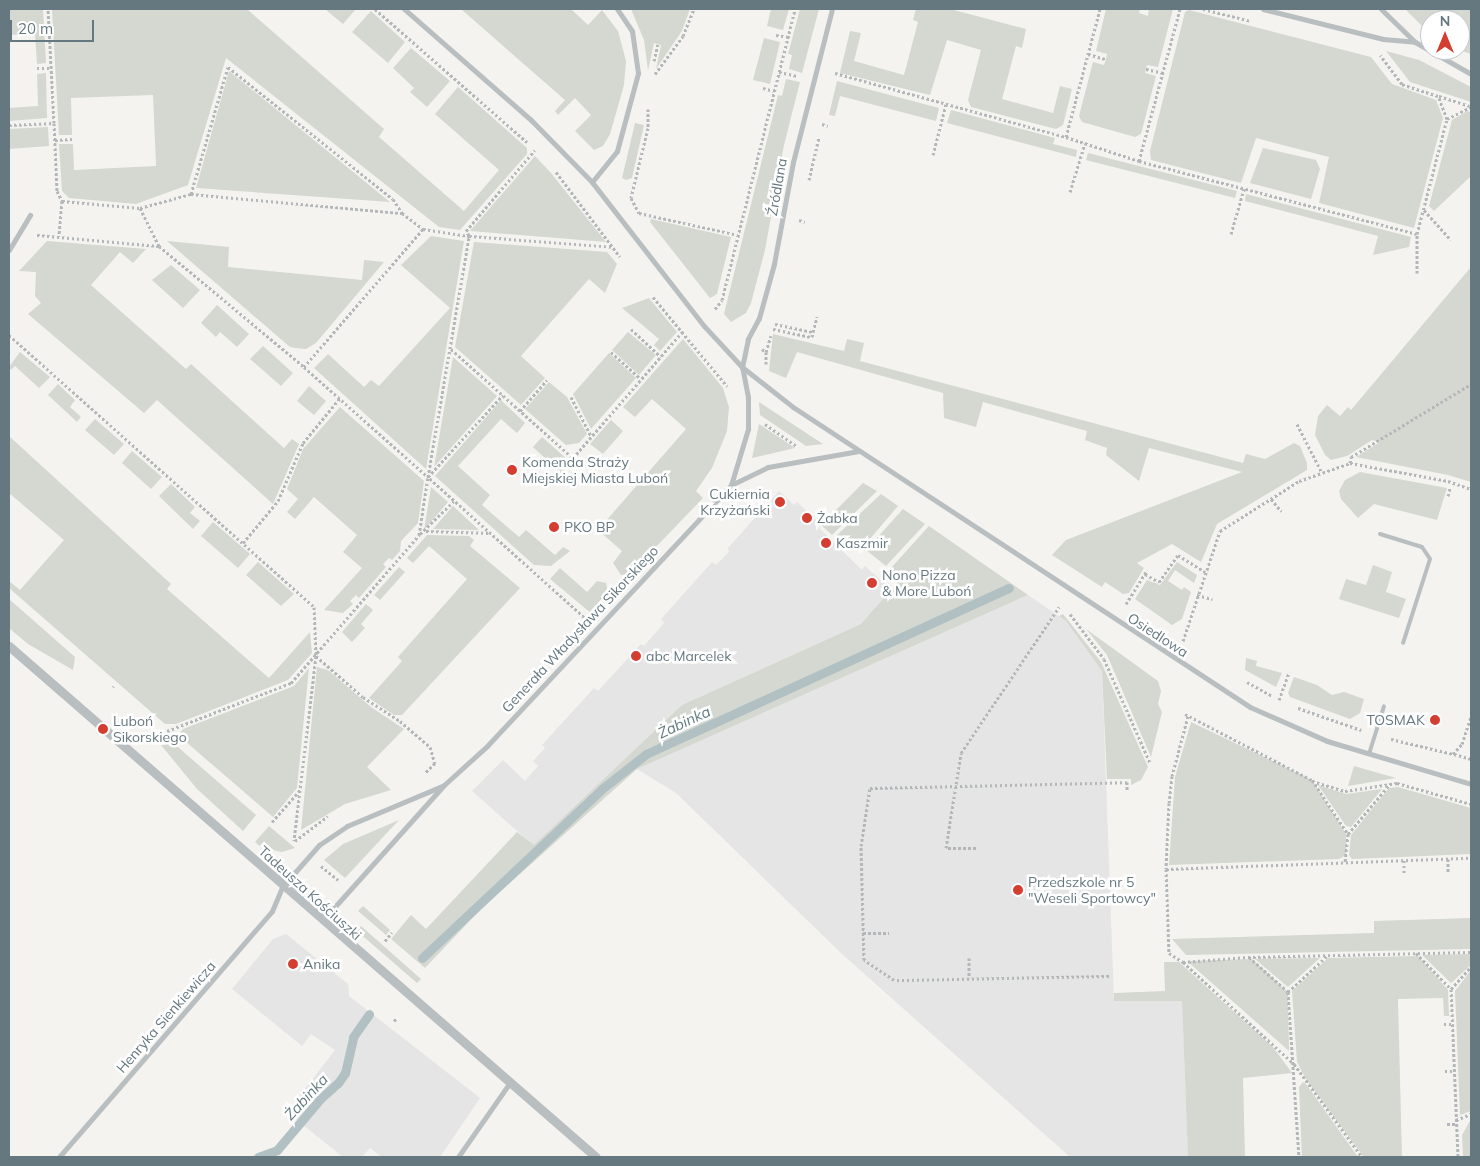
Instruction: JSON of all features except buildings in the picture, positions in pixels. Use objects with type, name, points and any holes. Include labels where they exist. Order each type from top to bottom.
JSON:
[{"type":"street","points":[[404,9],[531,120],[592,182],[704,326],[742,367],[772,393],[859,450]]},
{"type":"street","points":[[592,182],[617,151],[638,73],[632,31],[617,9]]},
{"type":"street","name":"Źródlana","points":[[742,367],[748,338],[759,318],[774,264],[793,162],[832,9]]},
{"type":"street","points":[[1263,9],[1383,39],[1415,42]]},
{"type":"street","points":[[1381,9],[1415,42],[1471,74]]},
{"type":"street","points":[[9,250],[30,216]]},
{"type":"street","name":"Generała Władysława Sikorskiego","points":[[731,485],[748,429],[748,397],[742,367]]},
{"type":"street","name":"Generała Władysława Sikorskiego","points":[[322,922],[444,785],[487,746],[731,485],[768,467],[859,450]]},
{"type":"street","name":"Osiedlowa","points":[[859,450],[1226,693],[1291,728],[1359,751],[1471,784]]},
{"type":"street","name":"Tadeusza Kościuszki","points":[[9,646],[322,922],[596,1157]]},
{"type":"street","name":"Generała Władysława Sikorskiego","points":[[282,887],[328,837],[347,826],[444,785]]},
{"type":"street","name":"Henryka Sienkiewicza","points":[[59,1157],[272,911],[282,887]]},
{"type":"street","points":[[458,1157],[509,1084]]},
{"type":"lane","points":[[1380,534],[1422,547],[1430,559],[1404,643]]},
{"type":"lane","points":[[1369,754],[1384,706]]},
{"type":"path","points":[[48,9],[57,192],[62,201],[59,235]]},
{"type":"path","points":[[375,9],[542,157]]},
{"type":"path","points":[[652,79],[683,36],[694,9]]},
{"type":"path","points":[[716,311],[738,235],[794,9]]},
{"type":"path","points":[[1066,137],[1100,9]]},
{"type":"path","points":[[1139,161],[1180,9]]},
{"type":"path","points":[[1203,9],[1258,23]]},
{"type":"path","points":[[776,35],[788,37]]},
{"type":"path","points":[[1088,54],[1106,59]]},
{"type":"path","points":[[1378,54],[1402,84],[1470,107]]},
{"type":"path","points":[[191,194],[228,66],[393,199],[402,213],[423,229],[469,236],[614,247]]},
{"type":"path","points":[[837,66],[834,75],[1066,137],[1139,161],[1417,234]]},
{"type":"path","points":[[37,68],[51,68]]},
{"type":"path","points":[[1146,69],[1163,73]]},
{"type":"path","points":[[779,72],[798,76]]},
{"type":"path","points":[[764,88],[774,91]]},
{"type":"path","points":[[1417,273],[1417,234],[1447,119],[1438,96]]},
{"type":"path","points":[[645,221],[631,198],[648,128],[648,101]]},
{"type":"path","points":[[934,155],[946,104]]},
{"type":"path","points":[[1447,119],[1470,107]]},
{"type":"path","points":[[9,125],[54,123]]},
{"type":"path","points":[[822,124],[828,126]]},
{"type":"path","points":[[55,140],[72,139]]},
{"type":"path","points":[[1070,192],[1085,143]]},
{"type":"path","points":[[419,535],[469,236],[466,231],[535,150]]},
{"type":"path","points":[[554,169],[620,257]]},
{"type":"path","points":[[1231,234],[1244,189]]},
{"type":"path","points":[[62,201],[140,208],[191,194],[402,213]]},
{"type":"path","points":[[140,208],[159,246],[340,398],[587,620]]},
{"type":"path","points":[[1423,210],[1451,240]]},
{"type":"path","points":[[639,213],[738,235]]},
{"type":"path","points":[[800,220],[805,222]]},
{"type":"path","points":[[304,367],[423,229]]},
{"type":"path","points":[[19,236],[59,235],[159,246]]},
{"type":"path","points":[[653,297],[718,373],[729,390]]},
{"type":"path","points":[[710,303],[720,316]]},
{"type":"path","points":[[772,329],[812,337],[817,317]]},
{"type":"path","points":[[774,324],[813,332]]},
{"type":"path","points":[[631,329],[661,357]]},
{"type":"path","points":[[451,349],[572,458],[682,332]]},
{"type":"path","points":[[9,335],[314,607],[316,656],[302,788],[294,841]]},
{"type":"path","points":[[610,352],[641,379]]},
{"type":"path","points":[[766,352],[766,368]]},
{"type":"path","points":[[520,411],[547,380]]},
{"type":"path","points":[[1350,463],[1351,456],[1471,384]]},
{"type":"path","points":[[428,477],[503,394]]},
{"type":"path","points":[[571,397],[592,436]]},
{"type":"path","points":[[243,542],[278,501],[303,443],[340,398]]},
{"type":"path","points":[[760,420],[800,447]]},
{"type":"path","points":[[1297,424],[1321,471]]},
{"type":"path","points":[[1189,645],[1181,640],[1220,531],[1321,471],[1350,463],[1448,481],[1471,489]]},
{"type":"path","points":[[1448,496],[1450,488]]},
{"type":"path","points":[[1271,499],[1281,511]]},
{"type":"path","points":[[426,532],[454,500]]},
{"type":"path","points":[[167,731],[291,683],[419,535],[426,532],[490,533]]},
{"type":"path","points":[[1126,604],[1146,572],[1159,582],[1178,555],[1205,572]]},
{"type":"path","points":[[1197,595],[1212,600]]},
{"type":"path","points":[[976,848],[946,848],[961,753],[1059,607]]},
{"type":"path","points":[[1070,614],[1104,659],[1150,763]]},
{"type":"path","points":[[316,656],[363,697],[400,721],[430,747]]},
{"type":"path","points":[[1279,700],[1289,672]]},
{"type":"path","points":[[1242,679],[1279,700],[1288,703]]},
{"type":"path","points":[[1296,707],[1375,734],[1471,759]]},
{"type":"path","points":[[1362,1157],[1294,1064],[1183,962],[1169,953],[1166,869],[1172,776],[1186,715],[1312,780],[1345,790],[1390,784],[1471,804]]},
{"type":"path","points":[[1453,754],[1462,744],[1471,716]]},
{"type":"path","points":[[1312,780],[1348,834]]},
{"type":"path","points":[[1109,976],[894,980],[864,960],[861,846],[870,788],[1127,782],[1127,790]]},
{"type":"path","points":[[1345,862],[1348,834],[1390,784]]},
{"type":"path","points":[[272,822],[302,788]]},
{"type":"path","points":[[1448,858],[1448,872]]},
{"type":"path","points":[[1166,869],[1471,858]]},
{"type":"path","points":[[1404,860],[1404,874]]},
{"type":"path","points":[[321,866],[341,883]]},
{"type":"path","points":[[385,941],[392,932]]},
{"type":"path","points":[[864,933],[889,932]]},
{"type":"path","points":[[1183,962],[1248,957],[1471,952]]},
{"type":"path","points":[[1416,953],[1451,989],[1458,1157]]},
{"type":"path","points":[[1288,992],[1328,955]]},
{"type":"path","points":[[1248,957],[1288,992],[1299,1157]]},
{"type":"path","points":[[969,958],[969,978]]},
{"type":"path","points":[[1451,989],[1471,967]]},
{"type":"path","points":[[1444,1024],[1453,1024]]},
{"type":"path","points":[[1445,1071],[1455,1071]]},
{"type":"path","points":[[1447,1124],[1457,1122],[1471,1114]]},
{"type":"shaded area","points":[[9,9],[43,9],[46,63],[37,64],[35,34],[9,35]]},
{"type":"shaded area","points":[[52,9],[247,9],[384,129],[379,137],[464,211],[499,170],[435,114],[458,87],[527,148],[527,154],[460,230],[439,227],[226,58],[188,185],[136,204],[69,198],[62,191],[59,144],[73,144],[74,170],[156,166],[153,95],[71,98],[72,135],[59,135]]},
{"type":"shaded area","points":[[325,9],[356,9],[343,24]]},
{"type":"shaded area","points":[[461,9],[571,9],[588,25],[602,10],[618,31],[626,61],[624,85],[610,134],[603,146],[594,150],[575,131],[591,115],[575,98],[558,115],[555,111],[565,100]]},
{"type":"shaded area","points":[[631,9],[690,9],[682,31],[656,69],[661,45],[654,43],[648,70],[644,40]]},
{"type":"shaded area","points":[[771,9],[789,9],[783,30],[767,26]]},
{"type":"shaded area","points":[[800,9],[819,9],[802,73],[789,69],[792,55],[788,54]]},
{"type":"shaded area","points":[[916,9],[950,9],[1026,29],[1022,48],[1016,46],[1002,99],[1053,113],[1060,86],[1072,89],[1063,125],[1056,129],[971,107],[968,100],[981,50],[947,40],[930,95],[840,73],[850,31],[861,33],[854,61],[904,75],[918,22],[913,20]]},
{"type":"shaded area","points":[[1106,9],[1140,9],[1139,13],[1148,16],[1149,9],[1173,9],[1158,67],[1147,65],[1145,73],[1156,76],[1141,134],[1135,137],[1082,122],[1079,116],[1093,62],[1104,65],[1106,59],[1107,54],[1096,51]]},
{"type":"shaded area","points":[[1405,9],[1471,9],[1471,54],[1470,10],[1420,10],[1420,24]]},
{"type":"shaded area","points":[[1189,10],[1371,57],[1392,84],[1436,100],[1443,118],[1414,228],[1319,203],[1329,157],[1256,138],[1241,183],[1151,160],[1150,151],[1185,12]]},
{"type":"shaded area","points":[[371,11],[405,42],[388,63],[352,32]]},
{"type":"shaded area","points":[[764,38],[780,42],[770,84],[753,80]]},
{"type":"shaded area","points":[[411,48],[450,81],[427,107],[410,92],[414,88],[393,68]]},
{"type":"shaded area","points":[[1386,51],[1419,60],[1471,87],[1471,102],[1410,82]]},
{"type":"shaded area","points":[[229,71],[390,202],[196,188]]},
{"type":"shaded area","points":[[46,73],[47,118],[9,121],[9,108],[38,106],[37,74]]},
{"type":"shaded area","points":[[786,79],[800,82],[784,145],[765,250],[751,303],[746,313],[731,322],[724,314],[778,95],[782,96]]},
{"type":"shaded area","points":[[837,81],[939,108],[936,121],[840,96],[835,116],[829,115]]},
{"type":"shaded area","points":[[951,110],[1055,138],[1053,144],[1077,150],[1076,157],[947,123]]},
{"type":"shaded area","points":[[1467,111],[1471,112],[1471,176],[1434,211],[1429,206],[1452,120]]},
{"type":"shaded area","points":[[635,123],[644,125],[632,178],[626,180],[622,178]]},
{"type":"shaded area","points":[[48,127],[49,146],[9,149],[9,129]]},
{"type":"shaded area","points":[[1263,148],[1316,160],[1320,169],[1311,199],[1250,183]]},
{"type":"shaded area","points":[[1088,153],[1237,191],[1235,198],[1086,160]]},
{"type":"shaded area","points":[[535,156],[551,173],[606,242],[470,231]]},
{"type":"shaded area","points":[[1246,194],[1411,237],[1409,247],[1373,255],[1378,236],[1245,201]]},
{"type":"shaded area","points":[[651,219],[731,237],[717,294],[710,298],[650,222]]},
{"type":"shaded area","points":[[431,236],[464,241],[426,469],[314,368],[328,354],[364,387],[371,380],[379,386],[450,308],[401,265]]},
{"type":"shaded area","points":[[47,241],[146,249],[133,263],[120,252],[91,285],[186,369],[191,364],[284,448],[292,439],[299,444],[273,504],[157,400],[144,413],[28,314],[41,303],[35,296],[36,272],[19,271]]},
{"type":"shaded area","points":[[167,241],[229,247],[228,267],[362,280],[364,260],[384,262],[316,343],[306,349],[295,348],[290,347]]},
{"type":"shaded area","points":[[474,242],[607,252],[617,264],[605,293],[589,279],[521,356],[545,378],[521,405],[455,347]]},
{"type":"shaded area","points":[[171,265],[200,290],[183,308],[152,280]]},
{"type":"shaded area","points":[[1471,267],[1471,482],[1448,475],[1356,457],[1380,442],[1372,440],[1347,456],[1331,460],[1325,455],[1315,435],[1318,416],[1327,405],[1340,416],[1348,407],[1351,410]]},
{"type":"shaded area","points":[[649,298],[677,332],[660,351],[654,345],[659,339],[622,308]]},
{"type":"shaded area","points":[[217,305],[249,334],[237,347],[220,332],[216,337],[201,323]]},
{"type":"shaded area","points":[[628,332],[656,355],[639,375],[612,350]]},
{"type":"shaded area","points":[[773,334],[844,351],[847,339],[864,343],[860,361],[1243,463],[1246,454],[1265,459],[1294,443],[1300,446],[1307,463],[1307,470],[1217,524],[1201,562],[1172,544],[1137,563],[1144,568],[1129,593],[1123,594],[1105,582],[1102,587],[1052,555],[1066,540],[1242,472],[1149,448],[1139,481],[1106,455],[1107,448],[1085,440],[1087,431],[983,402],[976,427],[944,418],[943,393],[797,352],[786,378],[769,371]]},
{"type":"shaded area","points":[[683,339],[723,388],[729,407],[727,431],[712,468],[696,491],[703,498],[630,574],[621,575],[613,563],[622,551],[598,530],[686,429],[652,399],[635,417],[623,407]]},
{"type":"shaded area","points":[[263,346],[293,373],[281,386],[250,359]]},
{"type":"shaded area","points":[[20,352],[50,377],[39,388],[15,366],[11,370],[9,367]]},
{"type":"shaded area","points":[[609,353],[636,378],[591,429],[573,394]]},
{"type":"shaded area","points":[[453,357],[497,396],[434,467]]},
{"type":"shaded area","points":[[549,382],[567,397],[587,434],[579,443],[566,445],[525,409]]},
{"type":"shaded area","points":[[58,384],[75,400],[70,407],[81,417],[77,422],[48,395]]},
{"type":"shaded area","points":[[309,386],[326,401],[314,415],[297,401]]},
{"type":"shaded area","points":[[501,400],[525,423],[517,433],[501,419],[458,466],[490,495],[482,505],[519,537],[526,530],[555,555],[563,547],[570,551],[551,566],[534,565],[435,476]]},
{"type":"shaded area","points":[[759,402],[823,444],[806,446],[760,415]]},
{"type":"shaded area","points":[[340,407],[424,481],[418,523],[401,541],[400,551],[392,560],[389,558],[383,564],[386,567],[359,598],[356,595],[350,601],[353,604],[343,613],[324,610],[362,568],[343,552],[357,535],[314,497],[295,519],[287,512],[298,499],[287,489],[303,449]]},
{"type":"shaded area","points":[[95,419],[124,444],[114,455],[85,430]]},
{"type":"shaded area","points":[[611,420],[623,431],[603,454],[590,444]]},
{"type":"shaded area","points":[[759,424],[795,448],[752,458]]},
{"type":"shaded area","points":[[9,436],[171,584],[167,589],[269,678],[310,632],[312,653],[288,680],[176,724],[165,724],[9,588],[9,581],[20,590],[64,540],[9,493]]},
{"type":"shaded area","points":[[542,437],[570,463],[561,473],[533,447]]},
{"type":"shaded area","points":[[132,451],[162,477],[151,489],[122,463]]},
{"type":"shaded area","points":[[1360,472],[1447,488],[1437,520],[1374,504],[1358,518],[1341,499],[1339,491],[1345,480]]},
{"type":"shaded area","points":[[863,483],[877,491],[832,535],[821,525]]},
{"type":"shaded area","points":[[171,484],[195,507],[190,513],[200,521],[193,529],[159,496]]},
{"type":"shaded area","points":[[431,487],[448,502],[424,530]]},
{"type":"shaded area","points":[[779,491],[794,505],[797,502],[821,525],[819,528],[862,570],[865,566],[893,591],[861,624],[682,705],[534,846],[472,791],[503,760],[525,781],[538,766],[533,761],[545,748],[542,745],[594,688],[598,691],[641,644],[644,646],[664,623],[661,619],[712,562],[716,565],[729,552],[728,548]]},
{"type":"shaded area","points":[[881,494],[898,506],[863,547],[854,539],[845,548],[835,537]]},
{"type":"shaded area","points":[[453,506],[479,530],[433,529]]},
{"type":"shaded area","points":[[903,509],[925,524],[886,566],[866,550]]},
{"type":"shaded area","points":[[213,522],[250,554],[238,568],[201,536]]},
{"type":"shaded area","points":[[929,526],[1028,595],[637,769],[482,908],[425,968],[391,939],[411,915],[426,929],[517,832],[534,845],[682,705],[861,624],[900,580],[890,569]]},
{"type":"shaded area","points":[[427,535],[469,536],[474,540],[470,546],[520,588],[402,715],[394,715],[369,698],[402,661],[398,657],[467,579],[429,546],[413,563],[407,558]]},
{"type":"shaded area","points":[[258,562],[294,594],[281,606],[246,575]]},
{"type":"shaded area","points":[[1177,562],[1197,575],[1194,583],[1175,570],[1168,581],[1182,590],[1184,587],[1191,592],[1182,619],[1172,625],[1135,599],[1147,580],[1160,585]]},
{"type":"shaded area","points":[[1373,565],[1392,572],[1386,592],[1406,599],[1399,618],[1339,599],[1346,579],[1366,585]]},
{"type":"shaded area","points":[[399,567],[405,572],[380,600],[374,595]]},
{"type":"shaded area","points":[[560,568],[587,592],[597,581],[606,583],[609,597],[592,614],[550,579]]},
{"type":"shaded area","points":[[1028,595],[1066,621],[1102,671],[1114,1001],[1182,1001],[1188,1157],[1070,1157],[842,954],[676,793],[637,769]]},
{"type":"shaded area","points":[[9,599],[75,657],[73,670],[28,644],[9,628]]},
{"type":"shaded area","points":[[366,604],[373,610],[361,624],[365,628],[352,642],[342,632]]},
{"type":"shaded area","points":[[1063,614],[1101,662],[1148,767],[1141,780],[1131,785],[1131,779],[1107,779],[1102,671],[1066,621],[1059,616]]},
{"type":"shaded area","points":[[1086,629],[1158,681],[1161,691],[1158,704],[1162,712],[1151,757],[1107,655]]},
{"type":"shaded area","points":[[1246,658],[1257,661],[1256,666],[1282,673],[1276,687],[1245,670]]},
{"type":"shaded area","points":[[317,667],[328,670],[371,707],[404,729],[367,767],[391,790],[345,804],[301,830]]},
{"type":"shaded area","points":[[309,668],[297,788],[273,817],[178,735],[183,729],[294,686]]},
{"type":"shaded area","points":[[1294,677],[1317,685],[1332,695],[1344,692],[1364,699],[1360,713],[1350,719],[1290,697],[1288,693]]},
{"type":"shaded area","points":[[1191,722],[1312,780],[1346,834],[1346,855],[1339,859],[1169,865],[1175,777]]},
{"type":"shaded area","points":[[171,741],[256,815],[243,831],[197,789],[161,745]]},
{"type":"shaded area","points":[[1354,766],[1396,778],[1348,786]]},
{"type":"shaded area","points":[[1318,785],[1346,794],[1382,789],[1351,827],[1346,826]]},
{"type":"shaded area","points":[[1398,787],[1471,808],[1471,854],[1352,859],[1349,855],[1351,835],[1389,788]]},
{"type":"shaded area","points":[[399,820],[345,878],[324,860],[343,844]]},
{"type":"shaded area","points":[[269,826],[295,848],[282,852],[262,848],[255,842]]},
{"type":"shaded area","points":[[363,906],[390,930],[386,935],[358,911]]},
{"type":"shaded area","points":[[1471,918],[1471,949],[1186,955],[1172,939],[1374,933],[1374,921]]},
{"type":"shaded area","points":[[361,926],[421,979],[417,983],[357,931]]},
{"type":"shaded area","points":[[286,934],[348,984],[349,996],[480,1098],[440,1157],[382,1157],[370,1148],[362,1157],[343,1157],[287,1112],[335,1050],[311,1034],[302,1046],[232,989],[273,939]]},
{"type":"shaded area","points":[[1471,954],[1471,965],[1451,983],[1422,955]]},
{"type":"shaded area","points":[[1418,956],[1448,990],[1449,1016],[1444,1016],[1443,998],[1398,999],[1402,1157],[1364,1157],[1306,1079],[1297,1062],[1292,991],[1328,958]]},
{"type":"shaded area","points":[[1320,958],[1288,987],[1255,959]]},
{"type":"shaded area","points":[[1252,959],[1288,992],[1289,1051],[1187,961]]},
{"type":"shaded area","points":[[1164,962],[1179,962],[1273,1047],[1292,1073],[1243,1078],[1245,1157],[1188,1157],[1182,1001],[1114,1001],[1114,993],[1165,991]]},
{"type":"shaded area","points":[[1471,970],[1471,1111],[1460,1115],[1455,991]]},
{"type":"shaded area","points":[[1303,1082],[1358,1157],[1302,1157],[1299,1087]]},
{"type":"shaded area","points":[[1471,1119],[1471,1157],[1463,1157],[1462,1135]]},
{"type":"waterway","name":"Żabinka","points":[[422,958],[603,788],[646,754],[1009,588]]},
{"type":"waterway","name":"Żabinka","points":[[258,1157],[277,1150],[320,1099],[338,1083],[345,1073],[353,1037],[369,1014]]},
{"type":"place","name":"Komenda Straży Miejskiej Miasta Luboń","points":[[512,470]]},
{"type":"place","name":"Cukiernia Krzyżański","points":[[780,502]]},
{"type":"place","name":"Żabka","points":[[807,518]]},
{"type":"place","name":"PKO BP","points":[[554,527]]},
{"type":"place","name":"Kaszmir","points":[[826,543]]},
{"type":"place","name":"Nono Pizza & More Luboń","points":[[872,583]]},
{"type":"place","name":"abc Marcelek","points":[[636,656]]},
{"type":"place","name":"TOSMAK","points":[[1435,720]]},
{"type":"place","name":"Luboń Sikorskiego","points":[[103,729]]},
{"type":"place","name":"Przedszkole nr 5 \"Weseli Sportowcy\"","points":[[1018,890]]},
{"type":"place","name":"Anika","points":[[293,964]]}]
